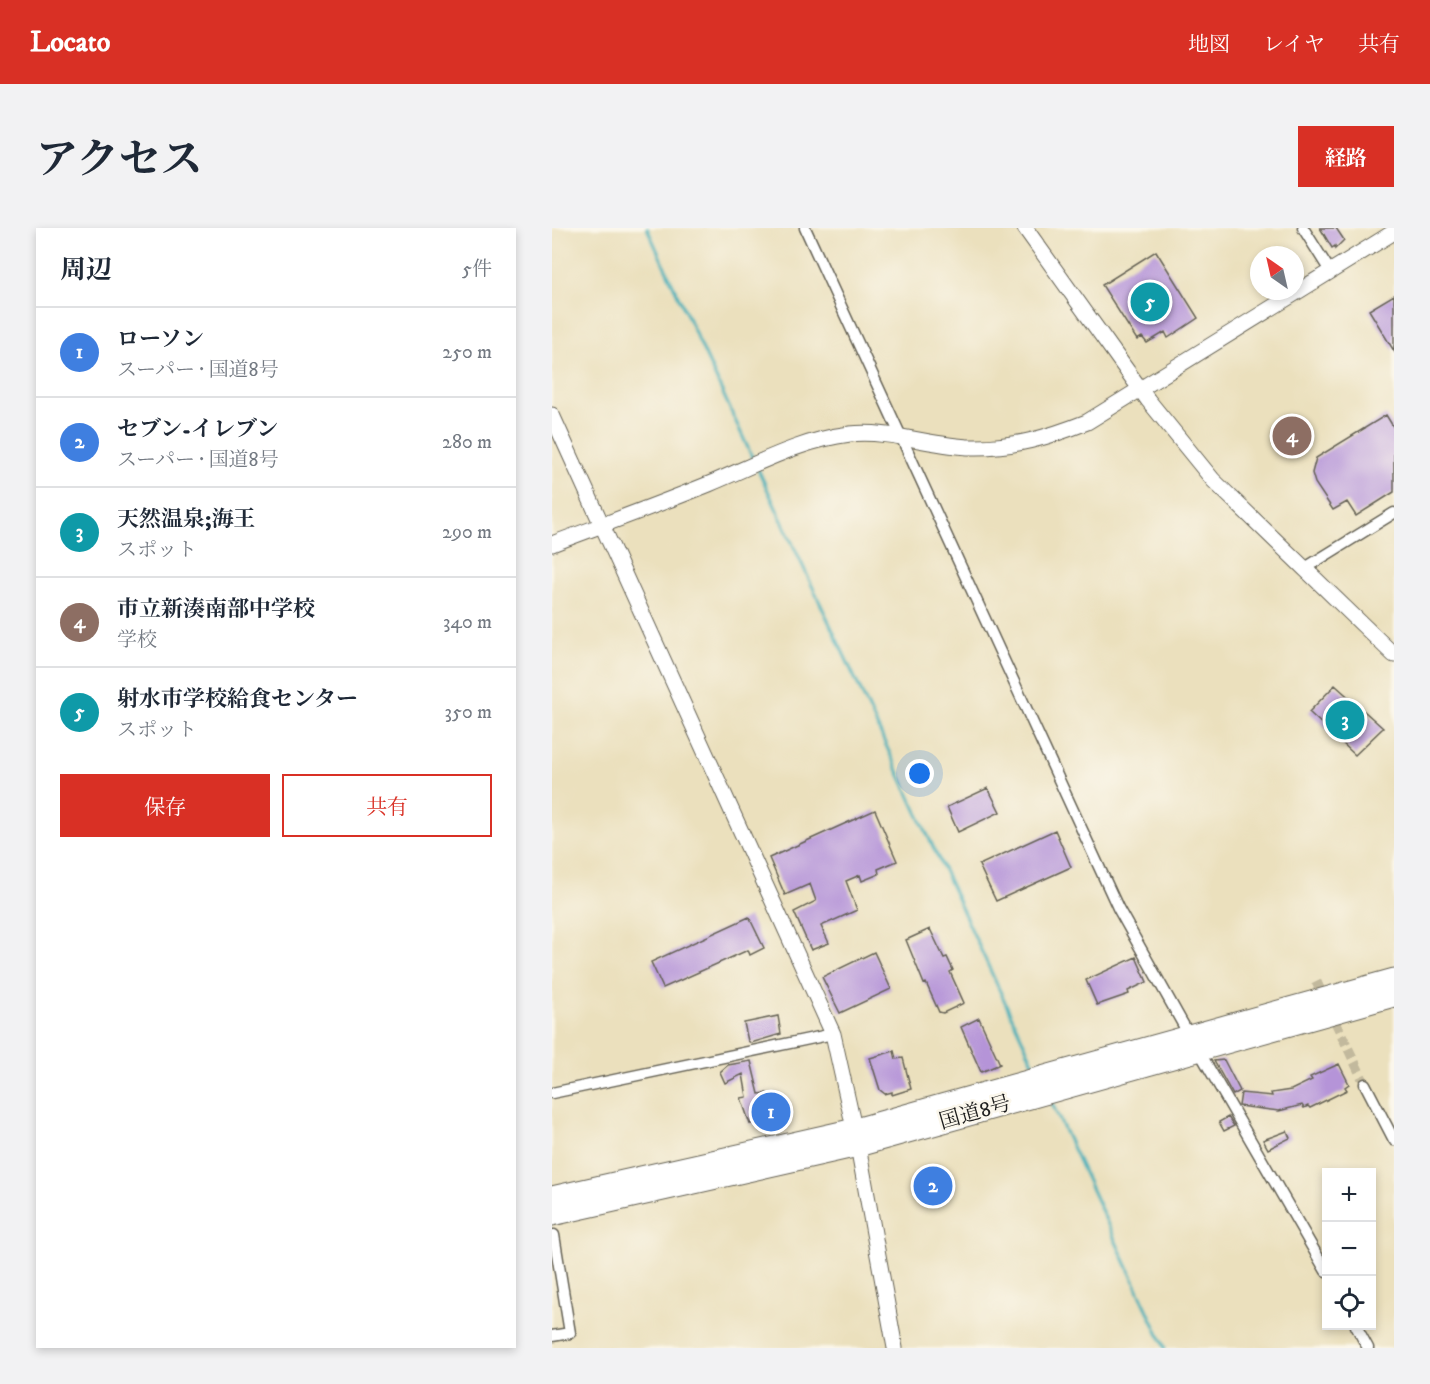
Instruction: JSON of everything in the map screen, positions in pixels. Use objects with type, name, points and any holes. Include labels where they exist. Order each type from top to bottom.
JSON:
[{"type":"highway","points":[[1248,1019],[1394,965]]},
{"type":"highway","name":"国道8号","points":[[1194,1043],[1248,1019],[1394,979]]},
{"type":"highway","name":"国道8号","points":[[553,1225],[1011,1093],[1194,1043],[1285,1025],[1394,996]]},
{"type":"highway","points":[[1285,1025],[1394,1006]]},
{"type":"highway","name":"国道8号","points":[[552,1197],[857,1138]]},
{"type":"street","points":[[805,228],[1118,908],[1322,1264]]},
{"type":"street","points":[[1024,228],[1141,389],[1213,480],[1394,655]]},
{"type":"street","points":[[1304,228],[1330,271]]},
{"type":"street","points":[[552,544],[737,472],[782,452],[851,434],[902,437],[971,447],[1039,441],[1087,422],[1394,232]]},
{"type":"street","points":[[552,415],[833,1034],[857,1138],[895,1348]]},
{"type":"street","points":[[1305,568],[1394,513]]},
{"type":"street","points":[[552,1093],[833,1034]]},
{"type":"street","points":[[1365,1084],[1394,1140]]},
{"type":"street","points":[[552,1336],[570,1333],[553,1225]]},
{"type":"street","points":[[1358,1330],[1368,1348]]},
{"type":"building","points":[[1320,228],[1336,228],[1344,240],[1335,249],[1335,246],[1332,248]]},
{"type":"building","points":[[1156,251],[1198,318],[1168,338],[1165,332],[1147,343],[1142,337],[1137,340],[1102,285]]},
{"type":"building","points":[[1394,295],[1394,351],[1369,310]]},
{"type":"building","points":[[1386,415],[1394,428],[1394,492],[1356,516],[1347,502],[1333,510],[1315,483],[1312,473],[1316,458]]},
{"type":"building","points":[[1335,685],[1383,728],[1355,755],[1309,712]]},
{"type":"building","points":[[988,788],[1000,812],[958,832],[947,807]]},
{"type":"building","points":[[875,810],[897,861],[878,869],[879,874],[862,881],[860,875],[846,881],[857,910],[821,926],[829,943],[811,950],[794,912],[816,901],[810,884],[785,895],[769,858]]},
{"type":"building","points":[[1055,830],[1071,867],[996,901],[979,865]]},
{"type":"building","points":[[749,917],[764,948],[750,955],[748,950],[663,988],[651,962]]},
{"type":"building","points":[[930,929],[944,958],[947,957],[953,970],[950,972],[964,1003],[943,1013],[939,1012],[926,983],[924,984],[906,940]]},
{"type":"building","points":[[874,952],[891,989],[840,1013],[822,977]]},
{"type":"building","points":[[1136,957],[1147,982],[1128,991],[1129,994],[1097,1005],[1086,980]]},
{"type":"building","points":[[778,1016],[781,1034],[751,1043],[748,1041],[744,1023]]},
{"type":"building","points":[[979,1018],[1000,1064],[981,1072],[961,1027]]},
{"type":"building","points":[[894,1051],[896,1059],[903,1058],[911,1089],[892,1095],[892,1092],[885,1094],[880,1090],[870,1058]]},
{"type":"building","points":[[1224,1060],[1240,1091],[1233,1095],[1214,1061]]},
{"type":"building","points":[[751,1061],[759,1094],[767,1093],[769,1097],[772,1096],[777,1117],[750,1124],[741,1098],[747,1097],[743,1074],[725,1083],[720,1072],[728,1065]]},
{"type":"building","points":[[1339,1064],[1349,1084],[1345,1087],[1347,1090],[1310,1108],[1308,1106],[1304,1108],[1302,1105],[1279,1111],[1239,1106],[1241,1093],[1272,1096],[1271,1093],[1291,1090],[1312,1080],[1310,1077]]},
{"type":"building","points":[[1228,1117],[1234,1126],[1224,1131],[1219,1122]]},
{"type":"building","points":[[1287,1131],[1290,1138],[1268,1149],[1263,1140]]},
{"type":"building","points":[[945,1175],[949,1190],[920,1197],[916,1182]]},
{"type":"waterway","points":[[647,228],[753,459]]},
{"type":"waterway","points":[[757,467],[1037,1071]]},
{"type":"waterway","points":[[1050,1099],[1165,1348]]},
{"type":"tunnel","points":[[1316,981],[1365,1084]]},
{"type":"place","name":"射水市学校給食センター","points":[[1150,302]]},
{"type":"place","name":"市立新湊南部中学校","points":[[1292,436]]},
{"type":"place","name":"天然温泉;海王","points":[[1345,720]]},
{"type":"place","name":"ローソン","points":[[771,1112]]},
{"type":"place","name":"セブン-イレブン","points":[[933,1186]]}]
